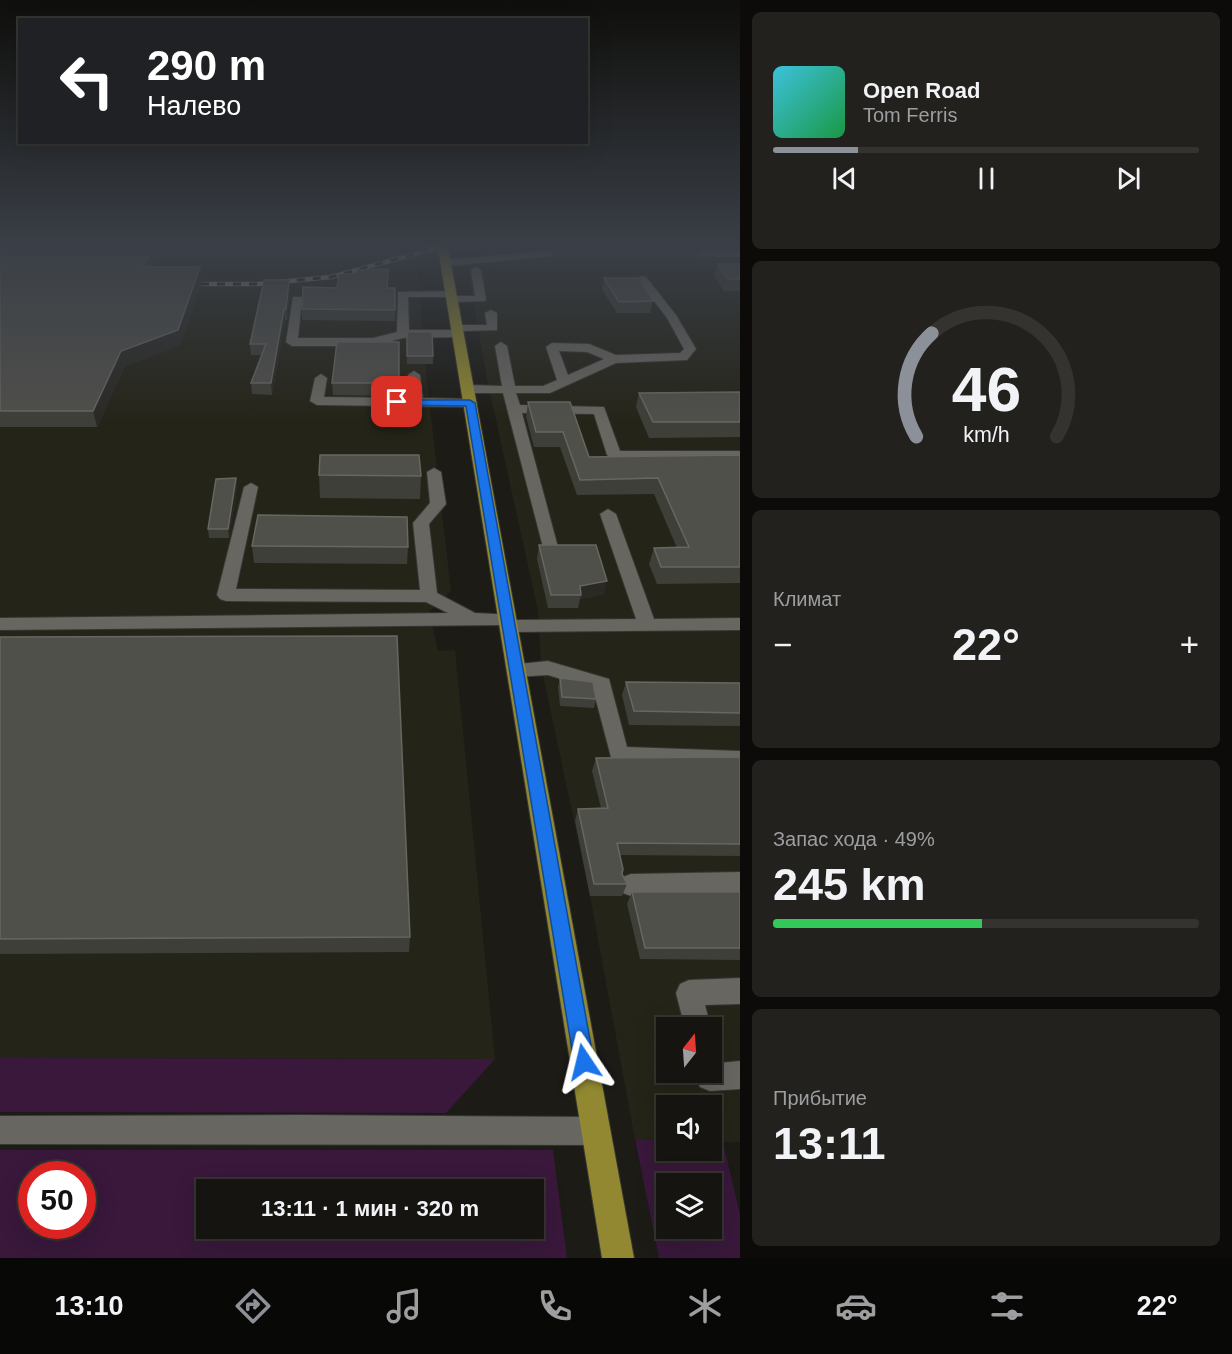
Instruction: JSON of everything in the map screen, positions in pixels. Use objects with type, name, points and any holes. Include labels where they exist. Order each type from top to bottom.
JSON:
[{"type":"main road","points":[[454,307],[618,1258]]},
{"type":"lane","points":[[296,307],[292,342],[373,342],[403,334],[494,328],[491,313]]},
{"type":"lane","points":[[402,307],[403,334]]},
{"type":"lane","points":[[321,378],[317,401],[417,402],[509,390],[545,390],[614,359],[683,357],[690,350],[664,307]]},
{"type":"lane","points":[[501,346],[509,390],[551,550]]},
{"type":"lane","points":[[564,381],[552,347],[589,348],[614,359]]},
{"type":"lane","points":[[414,375],[417,402]]},
{"type":"lane","points":[[514,409],[599,410],[614,455],[740,455]]},
{"type":"lane","points":[[429,596],[421,523],[438,504],[434,472]]},
{"type":"lane","points":[[251,487],[248,524],[226,595],[429,596],[474,620]]},
{"type":"lane","points":[[609,514],[647,625]]},
{"type":"lane","points":[[0,624],[474,620],[508,623],[740,624]]},
{"type":"lane","points":[[516,670],[548,668],[602,684],[619,755],[740,759]]},
{"type":"lane","points":[[631,885],[740,883]]},
{"type":"lane","points":[[695,1017],[688,993],[740,991]]},
{"type":"lane","points":[[722,1076],[740,1075]]},
{"type":"lane","points":[[0,1130],[596,1131]]},
{"type":"shaded area","points":[[0,307],[421,307],[451,591],[429,612],[438,651],[455,650],[495,1059],[0,1058]]},
{"type":"shaded area","points":[[474,307],[740,307],[740,1142],[722,1142],[722,1095],[656,1095],[656,1140],[635,1139],[590,896],[541,666],[538,611],[487,379]]},
{"type":"shaded area","points":[[0,1058],[495,1059],[446,1113],[0,1112]]},
{"type":"shaded area","points":[[635,1139],[656,1140],[656,1161],[722,1161],[723,1142],[740,1215],[740,1258],[659,1258]]},
{"type":"shaded area","points":[[0,1150],[553,1150],[567,1258],[0,1258]]},
{"type":"building","points":[[0,307],[186,307],[178,330],[121,351],[93,411],[0,411]]},
{"type":"building","points":[[258,307],[286,307],[271,383],[251,383],[266,344],[250,344]]},
{"type":"building","points":[[302,307],[395,307],[395,310],[302,309]]},
{"type":"building","points":[[407,332],[432,332],[433,356],[407,356]]},
{"type":"building","points":[[337,342],[399,342],[399,383],[332,383]]},
{"type":"building","points":[[740,392],[740,422],[653,422],[639,393]]},
{"type":"building","points":[[528,402],[570,402],[589,457],[740,455],[740,567],[661,567],[654,548],[689,547],[658,478],[580,480],[563,432],[536,432]]},
{"type":"building","points":[[320,455],[419,455],[421,476],[319,475]]},
{"type":"building","points":[[236,478],[228,529],[208,529],[216,479]]},
{"type":"building","points":[[258,515],[407,517],[408,547],[252,546]]},
{"type":"building","points":[[539,545],[596,545],[607,581],[580,586],[581,595],[551,595]]},
{"type":"building","points":[[397,636],[410,937],[0,939],[0,637]]},
{"type":"building","points":[[560,678],[593,682],[596,699],[562,697]]},
{"type":"building","points":[[626,682],[740,683],[740,713],[634,711]]},
{"type":"building","points":[[740,757],[740,844],[617,843],[622,874],[627,884],[594,884],[578,809],[608,808],[596,758]]},
{"type":"building","points":[[632,892],[740,892],[740,948],[645,948]]},
{"type":"route","points":[[397,402],[470,403],[584,1062]]}]
